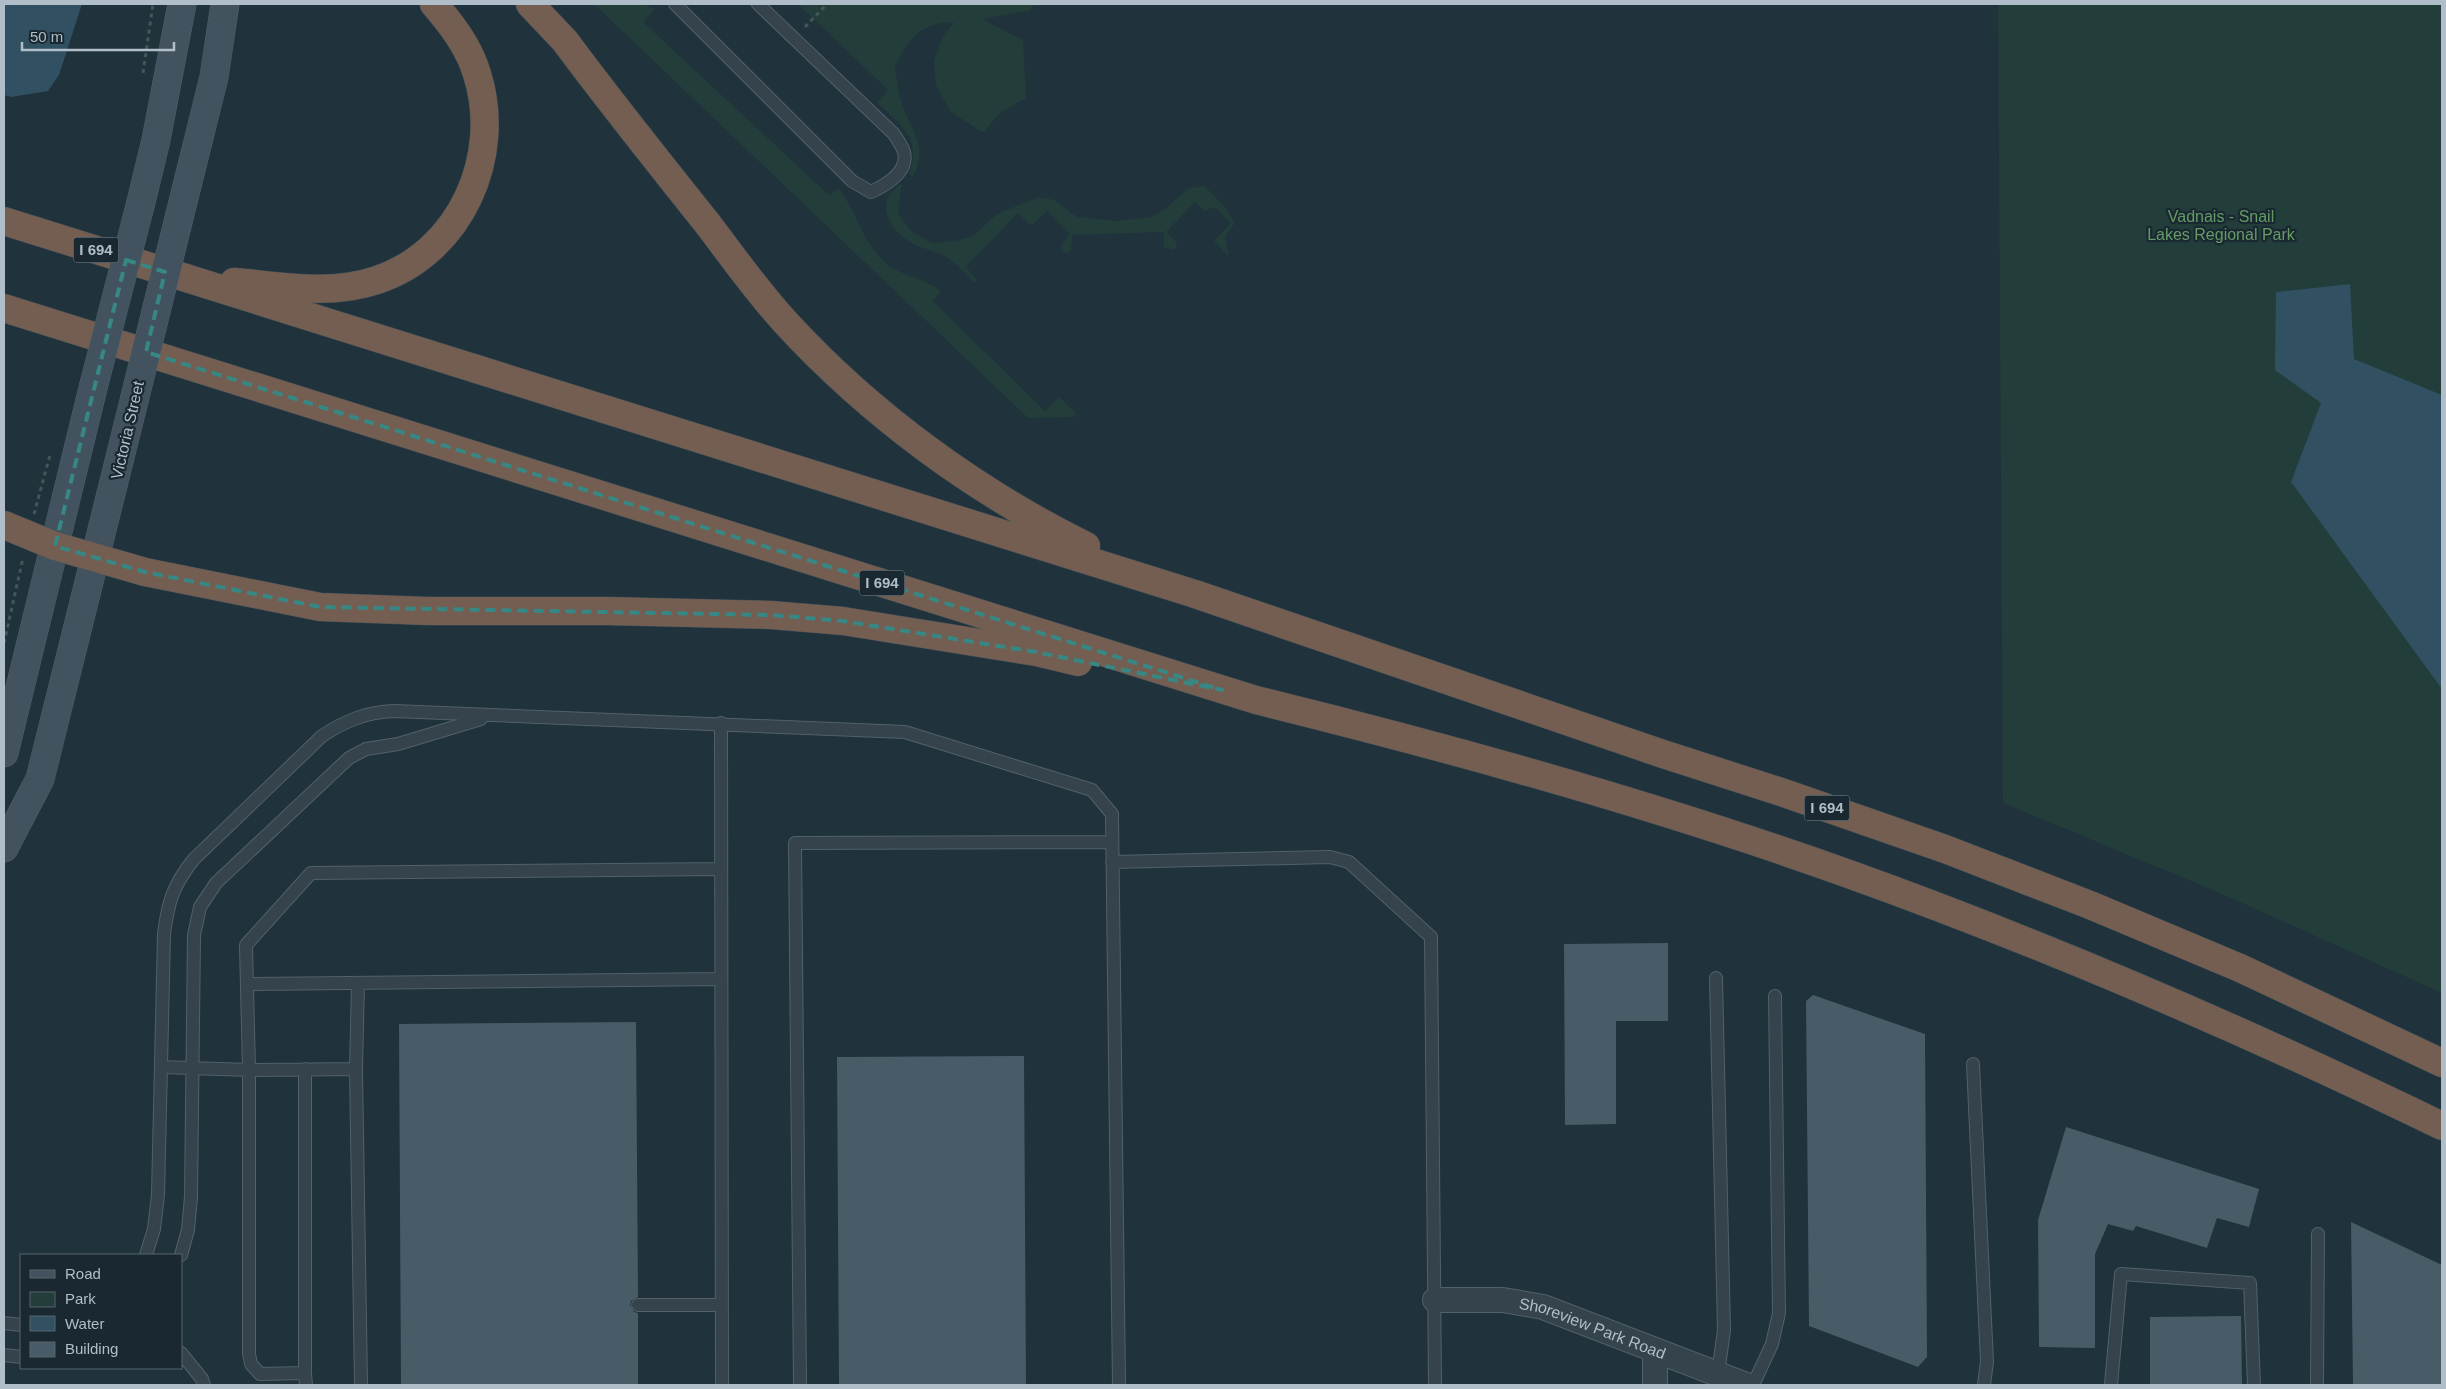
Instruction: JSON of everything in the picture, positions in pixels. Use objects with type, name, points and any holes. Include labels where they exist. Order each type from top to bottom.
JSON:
[{"type":"highway","points":[[189,280],[322,290],[350,287],[378,280],[401,269],[427,252],[449,229],[464,208],[476,182],[483,155],[486,126],[484,103],[474,65],[453,25],[434,4]]},
{"type":"highway","points":[[530,4],[565,41],[786,324],[844,381],[901,429],[1009,504],[1058,532],[1125,566],[1195,594]]},
{"type":"highway","name":"I 694","points":[[4,222],[1195,594],[1945,849],[2090,905],[2240,968],[2442,1063]]},
{"type":"highway","name":"I 694","points":[[4,308],[1222,690],[1557,780],[1699,823],[1846,873],[2006,933],[2164,998],[2333,1074],[2442,1126]]},
{"type":"highway","points":[[4,525],[96,560],[145,572],[320,607],[427,611],[608,611],[771,615],[843,621],[1036,652],[1123,673],[1222,690]]},
{"type":"street","points":[[4,753],[156,140],[182,4]]},
{"type":"street","name":"Victoria Street","points":[[4,848],[40,779],[96,560],[214,77],[225,4]]},
{"type":"street","name":"Shoreview Park Road","points":[[1434,1300],[1503,1300],[1543,1307],[1746,1385]]},
{"type":"street","points":[[1655,1350],[1655,1385]]},
{"type":"lane","points":[[675,4],[852,181],[871,192],[888,184],[902,168],[904,153],[894,134],[758,4]]},
{"type":"lane","points":[[146,1254],[154,1230],[158,1195],[164,934],[167,909],[176,882],[194,859],[322,736],[339,724],[359,716],[377,712],[721,723],[905,732],[1092,790],[1112,814],[1119,1385]]},
{"type":"lane","points":[[180,1254],[188,1230],[191,1197],[196,921],[200,907],[216,883],[349,758],[366,749],[398,744],[490,716]]},
{"type":"lane","points":[[721,723],[722,1385]]},
{"type":"lane","points":[[800,1385],[795,843],[1112,842]]},
{"type":"lane","points":[[1112,862],[1330,857],[1349,862],[1431,937],[1436,1385]]},
{"type":"lane","points":[[304,1070],[306,1379],[260,1374],[251,1364],[249,1354],[249,1070],[246,945],[311,873],[721,869]]},
{"type":"lane","points":[[1716,978],[1724,1330],[1718,1374]]},
{"type":"lane","points":[[247,984],[721,979]]},
{"type":"lane","points":[[358,983],[356,1069],[361,1385]]},
{"type":"lane","points":[[1753,1385],[1772,1344],[1779,1313],[1775,996]]},
{"type":"lane","points":[[1973,1064],[1987,1362],[1984,1385]]},
{"type":"lane","points":[[161,1067],[249,1070],[356,1069]]},
{"type":"lane","points":[[2317,1385],[2318,1234]]},
{"type":"lane","points":[[2111,1385],[2121,1274],[2250,1283],[2254,1385]]},
{"type":"lane","points":[[638,1305],[722,1305]]},
{"type":"lane","points":[[4,1323],[20,1325]]},
{"type":"lane","points":[[182,1354],[204,1385]]},
{"type":"lane","points":[[4,1355],[20,1357]]},
{"type":"path","points":[[794,38],[827,4]]},
{"type":"highlighted area","points":[[126,260],[165,272],[146,352],[1222,690],[1036,652],[843,621],[771,615],[320,607],[145,572],[55,546]]},
{"type":"green space","points":[[594,4],[642,4],[655,9],[643,22],[830,196],[838,188],[871,246],[886,263],[900,272],[928,283],[941,292],[933,301],[1045,411],[1059,397],[1075,412],[1074,417],[1028,418]]},
{"type":"green space","points":[[798,4],[1035,4],[1029,11],[982,19],[1023,40],[1026,98],[1001,112],[983,133],[950,111],[936,85],[934,61],[943,36],[954,22],[933,25],[924,29],[911,40],[895,66],[900,97],[918,145],[918,165],[913,177],[909,174],[913,151],[911,142],[901,126],[877,102],[888,90]]},
{"type":"green space","name":"Vadnais - Snail Lakes Regional Park","points":[[1998,4],[2442,4],[2442,993],[2222,894],[2003,803]]},
{"type":"green space","points":[[902,183],[898,213],[911,231],[932,243],[957,241],[974,235],[997,214],[1039,197],[1054,200],[1077,217],[1117,221],[1151,217],[1165,209],[1189,188],[1205,186],[1225,207],[1235,223],[1225,236],[1229,255],[1214,241],[1231,223],[1214,207],[1205,211],[1195,202],[1166,232],[1177,243],[1176,248],[1172,250],[1164,247],[1164,232],[1072,235],[1071,250],[1066,253],[1061,250],[1061,246],[1070,234],[1047,211],[1033,224],[1029,224],[1018,213],[966,267],[977,280],[975,283],[951,261],[939,253],[913,244],[901,236],[892,225],[886,212],[886,204],[889,195]]},
{"type":"water","points":[[4,4],[82,4],[59,75],[48,91],[11,97],[4,95]]},
{"type":"water","points":[[2350,284],[2354,359],[2442,395],[2442,689],[2291,482],[2321,403],[2275,370],[2276,292]]},
{"type":"building","points":[[1668,943],[1668,1021],[1616,1021],[1616,1124],[1565,1125],[1564,944]]},
{"type":"building","points":[[1813,995],[1925,1034],[1927,1357],[1918,1367],[1809,1326],[1806,1001]]},
{"type":"building","points":[[636,1022],[638,1297],[631,1301],[630,1305],[634,1312],[638,1313],[638,1385],[401,1385],[399,1024]]},
{"type":"building","points":[[1024,1056],[1026,1385],[839,1385],[837,1057]]},
{"type":"building","points":[[2066,1127],[2259,1189],[2249,1227],[2217,1218],[2207,1248],[2136,1226],[2133,1231],[2108,1224],[2095,1254],[2095,1348],[2039,1347],[2038,1220]]},
{"type":"building","points":[[2351,1222],[2442,1265],[2442,1385],[2353,1385]]},
{"type":"building","points":[[2241,1316],[2242,1385],[2150,1385],[2150,1317]]}]
